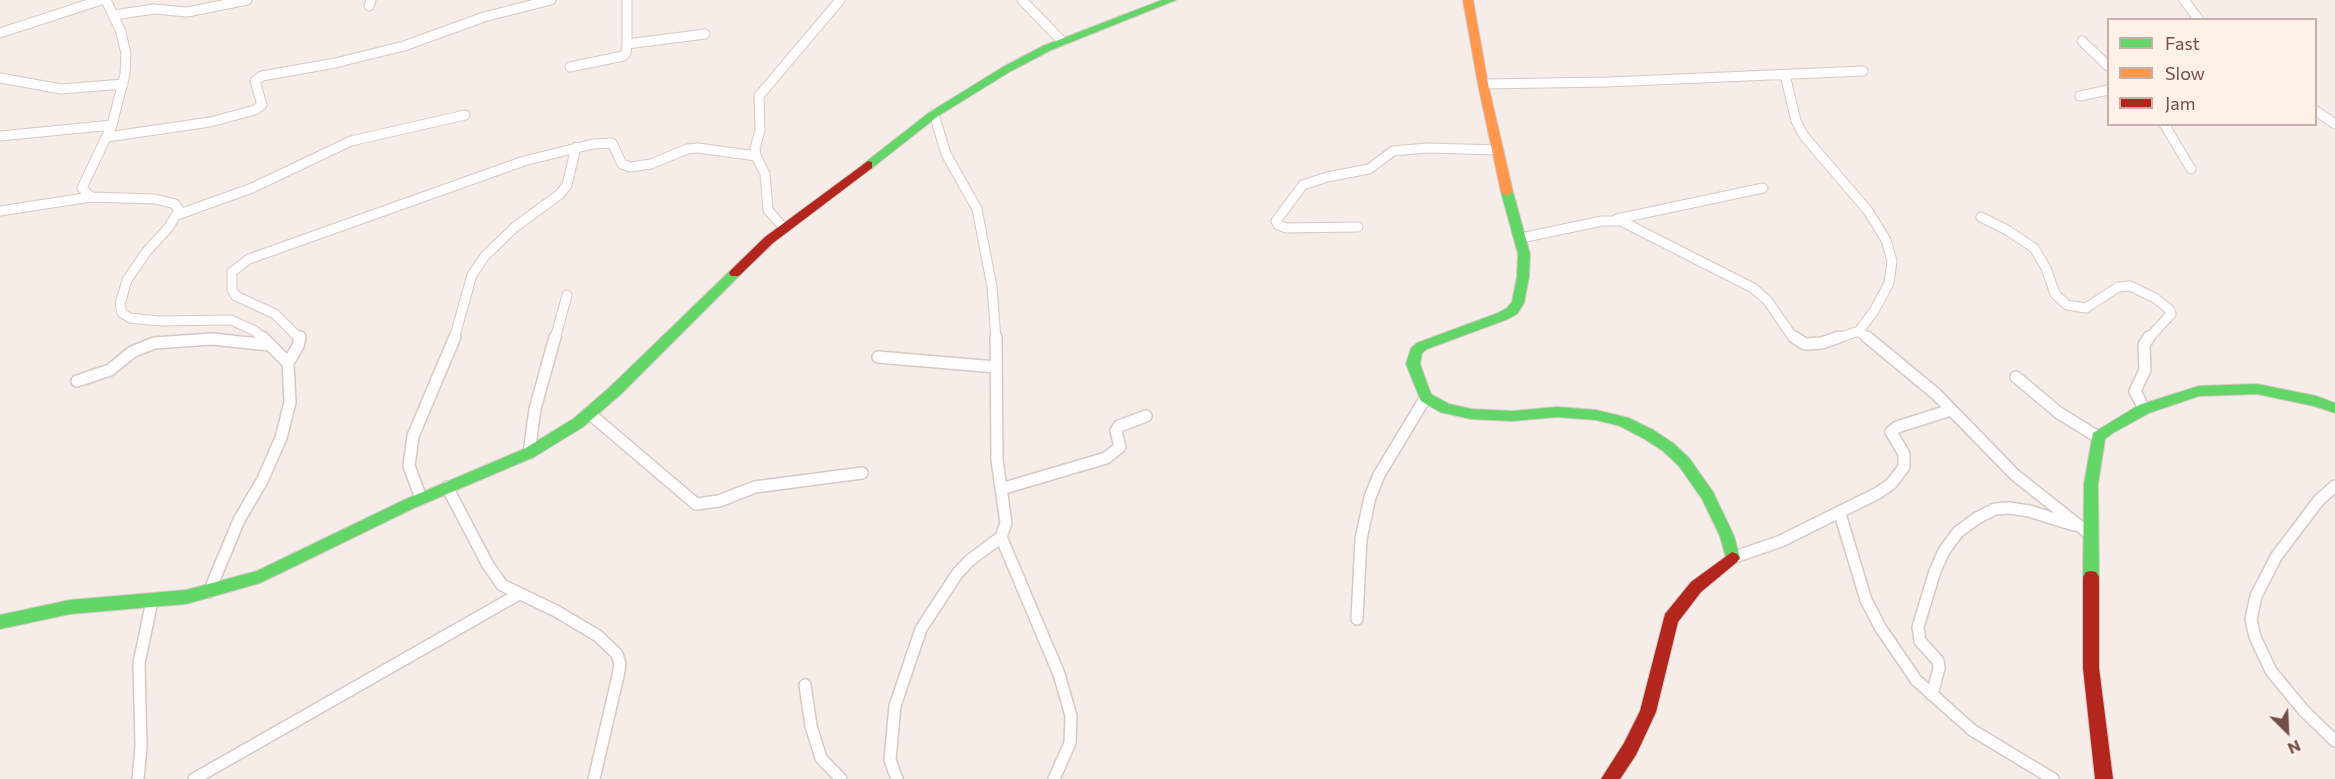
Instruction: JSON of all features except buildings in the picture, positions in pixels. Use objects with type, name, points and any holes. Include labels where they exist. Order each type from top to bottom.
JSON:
[{"type":"street","points":[[0,33],[101,0]]},
{"type":"street","points":[[91,197],[82,188],[83,182],[112,125],[123,84],[126,54],[122,32],[106,0]]},
{"type":"street","points":[[114,15],[154,9],[187,12],[247,0]]},
{"type":"street","points":[[107,137],[236,116],[261,108],[255,81],[262,76],[310,68],[404,46],[477,20],[551,0]]},
{"type":"street","points":[[570,67],[623,56],[626,53],[627,0]]},
{"type":"street","points":[[784,228],[768,210],[765,174],[756,156],[755,148],[760,131],[759,96],[840,0]]},
{"type":"street","points":[[1022,0],[1062,41]]},
{"type":"street","points":[[0,622],[60,609],[152,601],[209,592],[260,577],[421,498],[529,453],[578,423],[615,391],[784,228],[934,114],[1007,69],[1062,41],[1171,0]]},
{"type":"street","points":[[1468,0],[1483,84],[1521,238],[1523,277],[1518,303],[1512,311],[1422,346],[1416,351],[1413,364],[1426,397],[1444,408],[1493,417],[1535,416],[1557,412],[1596,415],[1624,422],[1648,434],[1668,447],[1684,462],[1708,496],[1726,536],[1732,558]]},
{"type":"street","points":[[2184,0],[2198,18]]},
{"type":"street","points":[[627,44],[705,34]]},
{"type":"street","points":[[2082,41],[2107,64]]},
{"type":"street","points":[[1483,84],[1544,84],[1863,72]]},
{"type":"street","points":[[1613,220],[1631,225],[1753,288],[1767,300],[1792,336],[1804,344],[1822,343],[1859,331],[1886,292],[1892,261],[1886,240],[1868,211],[1804,136],[1796,121],[1785,75]]},
{"type":"street","points":[[0,78],[61,89],[123,84]]},
{"type":"street","points":[[2080,96],[2107,90]]},
{"type":"street","points":[[2317,112],[2335,124]]},
{"type":"street","points":[[897,779],[893,773],[890,752],[895,706],[921,629],[957,574],[969,561],[1001,537],[1006,523],[996,424],[992,287],[980,218],[972,198],[946,154],[934,114]]},
{"type":"street","points":[[177,216],[252,188],[351,141],[465,115]]},
{"type":"street","points":[[0,136],[112,125]]},
{"type":"street","points":[[2165,126],[2191,169]]},
{"type":"street","points":[[209,592],[239,520],[262,481],[281,438],[290,402],[288,363],[300,339],[291,327],[275,314],[236,296],[230,281],[232,272],[237,267],[249,259],[277,248],[525,160],[576,147],[612,143],[622,164],[630,167],[651,164],[687,149],[698,148],[756,156]]},
{"type":"street","points":[[421,498],[409,466],[413,436],[453,344],[472,275],[485,256],[515,227],[560,194],[567,185],[576,147]]},
{"type":"street","points":[[1358,227],[1286,228],[1278,225],[1276,220],[1303,186],[1327,177],[1369,169],[1393,151],[1415,148],[1498,150]]},
{"type":"street","points":[[1521,238],[1763,188]]},
{"type":"street","points":[[0,211],[91,197],[129,196],[175,204],[179,210],[177,216],[127,280],[120,304],[123,313],[130,318],[159,321],[231,320],[255,331],[288,363]]},
{"type":"street","points":[[1981,217],[2007,230],[2034,248],[2046,268],[2055,294],[2067,305],[2086,308],[2118,287],[2130,286],[2155,298],[2169,309],[2171,314],[2168,319],[2153,331],[2144,345],[2145,370],[2135,391],[2144,409]]},
{"type":"street","points":[[529,453],[537,401],[567,295]]},
{"type":"street","points":[[1859,331],[1936,394],[2015,475],[2092,536]]},
{"type":"street","points":[[77,381],[110,370],[132,351],[154,343],[212,339],[269,345]]},
{"type":"street","points":[[878,357],[996,367]]},
{"type":"street","points":[[2016,377],[2059,413],[2098,437]]},
{"type":"street","points":[[2103,779],[2091,668],[2091,484],[2098,437],[2144,409],[2199,391],[2225,388],[2257,389],[2286,393],[2335,408]]},
{"type":"street","points":[[1357,619],[1361,538],[1370,497],[1379,475],[1426,397]]},
{"type":"street","points":[[1610,779],[1630,749],[1647,712],[1671,619],[1696,587],[1732,558],[1781,541],[1840,514],[1891,484],[1905,467],[1904,454],[1891,432],[1906,424],[1951,410]]},
{"type":"street","points":[[589,413],[696,504],[720,501],[755,487],[862,473]]},
{"type":"street","points":[[1001,489],[1106,458],[1120,447],[1116,431],[1119,426],[1146,416]]},
{"type":"street","points":[[2335,486],[2319,500],[2276,557],[2256,596],[2251,619],[2255,637],[2271,671],[2304,711],[2335,741]]},
{"type":"street","points":[[447,487],[496,579],[502,585],[556,611],[598,636],[617,654],[620,664],[618,676],[594,779]]},
{"type":"street","points":[[1932,695],[1939,668],[1938,661],[1917,635],[1918,627],[1935,571],[1944,551],[1958,532],[1977,518],[1995,509],[2009,508],[2029,511],[2080,526]]},
{"type":"street","points":[[1840,514],[1866,600],[1916,680],[1972,730],[2053,779]]},
{"type":"street","points":[[1001,537],[1059,674],[1071,716],[1070,743],[1054,779]]},
{"type":"street","points":[[194,779],[519,594]]},
{"type":"street","points":[[138,779],[141,746],[139,663],[152,601]]},
{"type":"street","points":[[805,685],[812,726],[821,758],[829,769],[842,779]]},
{"type":"traffic: fast","points":[[868,165],[934,114],[1007,69],[1047,48],[1171,0]]},
{"type":"traffic: fast","points":[[1507,192],[1524,254],[1523,277],[1518,303],[1512,311],[1503,316],[1422,346],[1416,351],[1413,364],[1426,397],[1445,408],[1471,414],[1512,416],[1557,412],[1596,415],[1624,422],[1648,434],[1668,447],[1684,462],[1708,496],[1727,536],[1732,558]]},
{"type":"traffic: fast","points":[[0,622],[70,607],[186,597],[260,577],[409,504],[529,453],[578,423],[615,391],[735,273]]},
{"type":"traffic: fast","points":[[2091,577],[2091,484],[2098,437],[2108,429],[2144,409],[2199,391],[2257,389],[2316,401],[2335,408]]},
{"type":"traffic: slow","points":[[1468,0],[1483,84],[1507,192]]},
{"type":"traffic: jam","points":[[735,273],[769,240],[868,165]]},
{"type":"traffic: jam","points":[[1610,779],[1630,749],[1648,712],[1671,619],[1696,587],[1732,558]]},
{"type":"traffic: jam","points":[[2091,577],[2091,668],[2104,779]]}]
